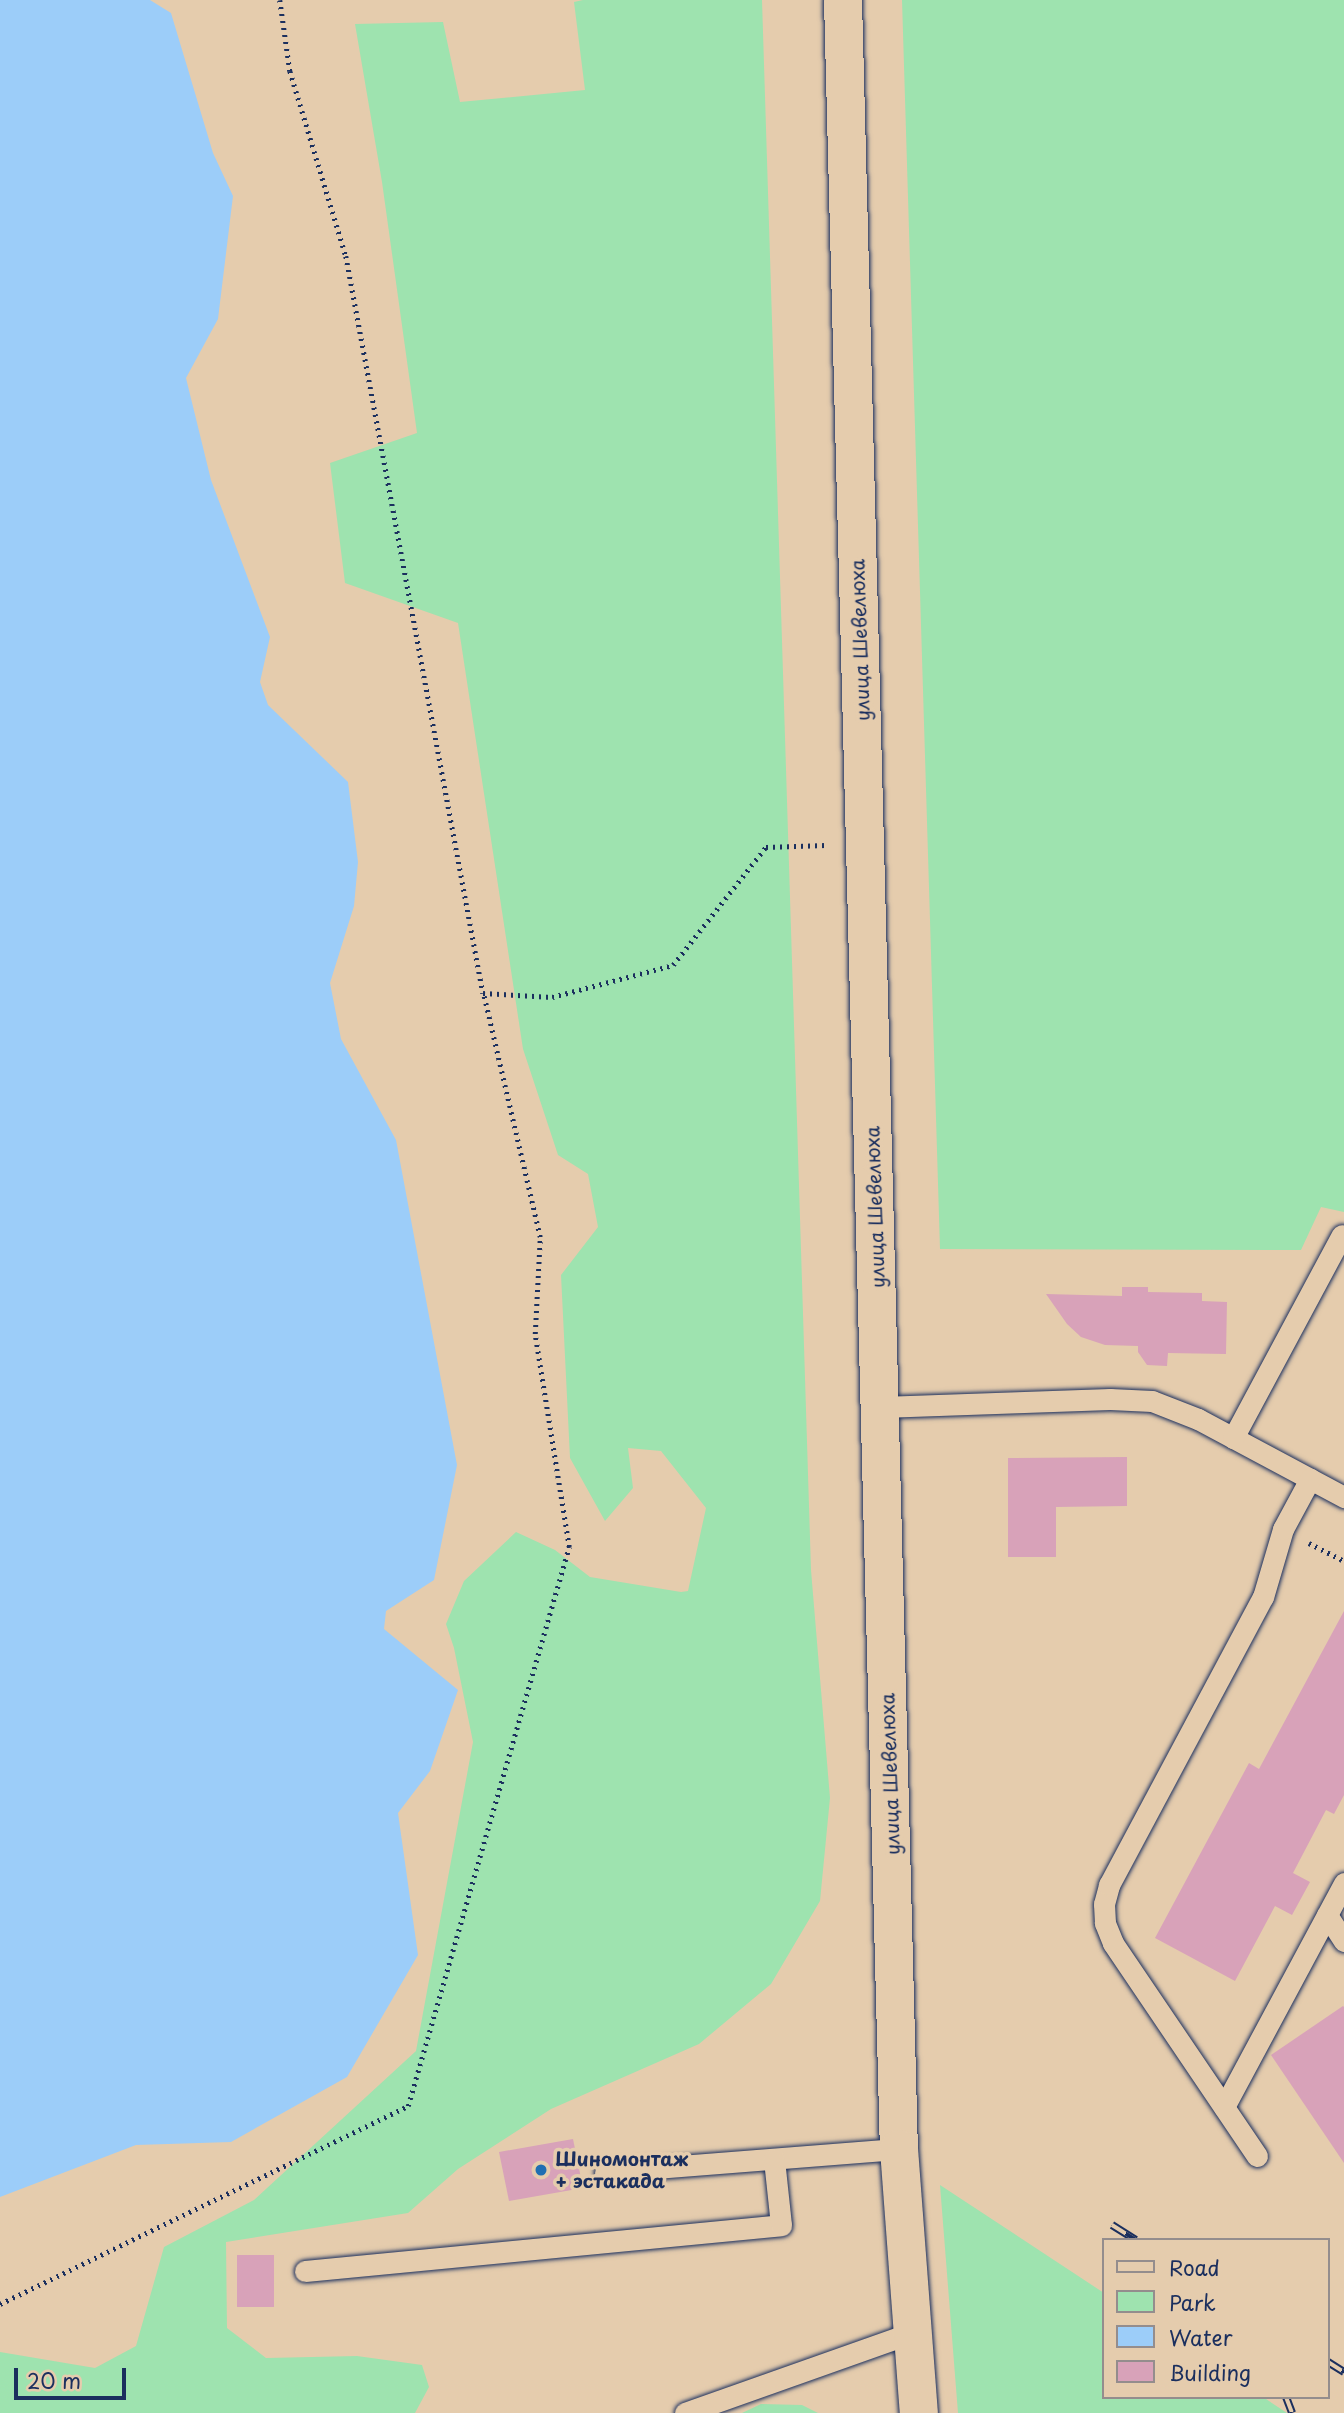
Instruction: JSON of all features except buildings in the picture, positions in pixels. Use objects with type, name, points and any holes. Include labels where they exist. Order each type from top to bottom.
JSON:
[{"type":"main road","name":"улица Шевелюха","points":[[843,0],[899,2149],[919,2413]]},
{"type":"lane","points":[[1233,1438],[1342,1234]]},
{"type":"lane","points":[[881,1406],[1110,1399],[1152,1401],[1198,1419],[1344,1497]]},
{"type":"lane","points":[[1257,2156],[1113,1943],[1105,1923],[1104,1904],[1109,1885],[1263,1597],[1283,1529],[1310,1479]]},
{"type":"lane","points":[[1224,2107],[1344,1883]]},
{"type":"lane","points":[[1327,1915],[1344,1941]]},
{"type":"lane","points":[[605,2172],[899,2149]]},
{"type":"lane","points":[[305,2271],[781,2225],[774,2159]]},
{"type":"lane","points":[[685,2413],[911,2333]]},
{"type":"path","points":[[0,2304],[408,2106],[569,1547],[535,1334],[540,1237],[483,993],[346,256],[290,71],[280,0]]},
{"type":"path","points":[[483,993],[552,997],[673,965],[766,847],[865,844]]},
{"type":"path","points":[[1283,1529],[1344,1562]]},
{"type":"green space","points":[[762,0],[811,1570],[830,1798],[820,1901],[771,1984],[699,2044],[551,2109],[458,2169],[408,2213],[226,2242],[227,2328],[266,2358],[357,2356],[422,2365],[429,2387],[415,2413],[0,2413],[0,2352],[95,2368],[136,2346],[164,2247],[254,2200],[416,2051],[473,1742],[454,1648],[446,1624],[464,1581],[516,1532],[555,1550],[590,1577],[688,1591],[706,1508],[661,1451],[628,1448],[633,1488],[605,1521],[570,1458],[561,1275],[598,1227],[588,1174],[558,1155],[523,1049],[458,623],[345,583],[330,463],[417,433],[382,182],[355,24],[443,22],[460,102],[585,90],[574,2]]},
{"type":"green space","points":[[902,0],[1344,0],[1344,1212],[1321,1207],[1301,1250],[940,1249]]},
{"type":"green space","points":[[940,2185],[1102,2292],[1102,2399],[1266,2399],[1287,2413],[958,2413]]},
{"type":"green space","points":[[761,2404],[802,2405],[818,2413],[742,2413]]},
{"type":"water","points":[[0,0],[150,0],[171,13],[213,153],[233,196],[218,319],[186,378],[211,480],[270,637],[260,682],[268,705],[348,782],[358,862],[354,906],[330,983],[341,1039],[396,1140],[457,1465],[434,1580],[386,1611],[384,1629],[458,1690],[430,1771],[398,1813],[418,1955],[347,2077],[231,2142],[136,2145],[0,2197]]},
{"type":"railway","points":[[1112,2225],[1133,2238]]},
{"type":"railway","points":[[1330,2363],[1344,2372]]},
{"type":"railway","points":[[1287,2399],[1292,2413]]},
{"type":"place","name":"Шиномонтаж + эстакада","points":[[541,2170]]}]
